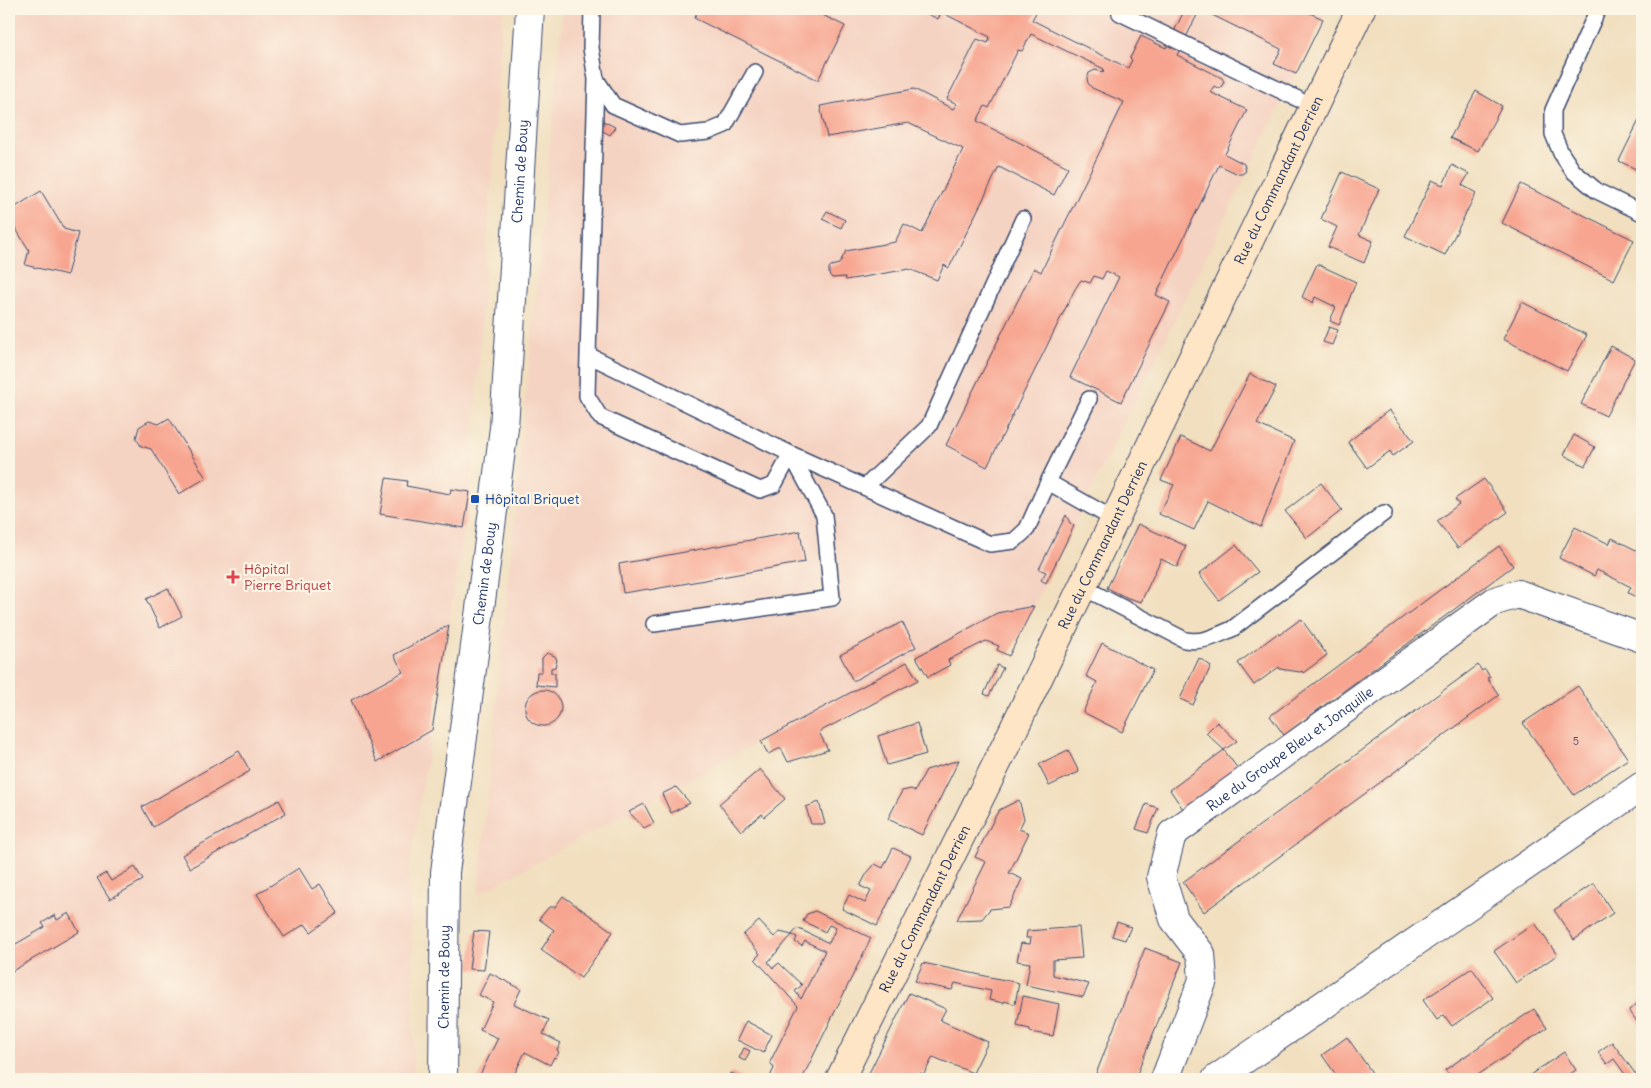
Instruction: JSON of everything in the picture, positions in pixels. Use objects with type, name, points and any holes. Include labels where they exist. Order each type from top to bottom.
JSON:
[{"type":"main road","name":"Rue du Commandant Derrien","points":[[840,1079],[1006,745],[1361,9]]},
{"type":"street","name":"Chemin de Bouy","points":[[443,1079],[445,872],[504,428],[530,9]]},
{"type":"street","name":"Rue du Groupe Bleu et Jonquille","points":[[1165,1079],[1203,980],[1201,954],[1174,919],[1161,877],[1172,834],[1494,601],[1518,594],[1642,638]]},
{"type":"street","points":[[1216,1079],[1642,786]]},
{"type":"lane","points":[[592,9],[591,48],[596,79],[587,396],[600,417],[760,490],[774,485],[791,454]]},
{"type":"lane","points":[[1121,9],[1120,13],[1298,99]]},
{"type":"lane","points":[[1598,9],[1553,110],[1553,134],[1561,153],[1573,170],[1597,191],[1642,213]]},
{"type":"lane","points":[[596,79],[613,105],[680,135],[708,132],[725,125],[755,72]]},
{"type":"lane","points":[[865,487],[929,426],[1023,219]]},
{"type":"lane","points":[[588,354],[791,454],[990,544],[1014,541],[1027,529],[1089,399]]},
{"type":"lane","points":[[654,624],[832,598],[824,515],[791,454]]},
{"type":"lane","points":[[1048,482],[1115,520]]},
{"type":"lane","points":[[1081,590],[1096,594],[1185,640],[1196,642],[1209,640],[1232,629],[1384,513]]},
{"type":"shaded area","name":"Hôpital Pierre Briquet","points":[[9,9],[503,9],[470,492],[409,870],[414,1079],[9,1079]]},
{"type":"shaded area","points":[[563,9],[1328,9],[1034,606],[997,613],[478,894]]},
{"type":"building","points":[[699,9],[810,9],[845,26],[818,80],[694,18]]},
{"type":"building","points":[[917,9],[1038,9],[1032,20],[1128,68],[1132,60],[1130,58],[1141,36],[1166,48],[1185,9],[1200,9],[1177,55],[1222,78],[1224,82],[1221,87],[1214,86],[1210,92],[1247,110],[1225,154],[1244,164],[1246,171],[1238,174],[1219,165],[1156,295],[1170,302],[1121,402],[1070,377],[1119,277],[1106,271],[1102,279],[1094,276],[1090,283],[1081,280],[1075,289],[987,467],[946,445],[1034,268],[1041,272],[1124,102],[1092,88],[1088,83],[1089,73],[1095,70],[1103,72],[1104,69],[1031,34],[1022,51],[1018,50],[989,108],[985,106],[977,121],[1068,167],[1054,195],[999,167],[949,268],[944,265],[937,280],[909,269],[846,280],[845,277],[832,278],[829,274],[829,268],[839,264],[846,251],[895,242],[904,224],[922,233],[963,149],[908,123],[827,137],[820,106],[914,89],[953,109],[957,104],[947,99],[977,39],[988,43],[990,37],[941,12],[938,19]]},
{"type":"building","points":[[1200,9],[1301,9],[1323,19],[1296,74],[1274,64],[1281,49]]},
{"type":"building","points":[[1476,91],[1502,106],[1478,151],[1450,138]]},
{"type":"building","points":[[1642,114],[1642,172],[1619,161]]},
{"type":"building","points":[[601,120],[615,127],[610,135],[597,128]]},
{"type":"building","points":[[1452,165],[1469,174],[1462,185],[1476,193],[1445,255],[1405,236],[1432,180],[1443,185]]},
{"type":"building","points":[[1342,172],[1379,189],[1359,235],[1373,241],[1364,263],[1328,247],[1337,227],[1321,219]]},
{"type":"building","points":[[1521,184],[1634,240],[1614,280],[1502,223]]},
{"type":"building","points":[[41,191],[64,229],[78,233],[67,275],[25,265],[29,250],[9,218],[9,211]]},
{"type":"building","points":[[827,211],[845,220],[841,228],[822,219]]},
{"type":"building","points":[[1317,264],[1356,282],[1339,325],[1330,321],[1336,307],[1315,297],[1313,303],[1302,297]]},
{"type":"building","points":[[1522,302],[1587,335],[1567,371],[1503,339]]},
{"type":"building","points":[[1329,327],[1338,330],[1332,345],[1323,342]]},
{"type":"building","points":[[1611,346],[1635,359],[1606,416],[1581,404]]},
{"type":"building","points":[[1250,374],[1276,387],[1257,424],[1294,441],[1261,527],[1208,501],[1194,530],[1159,514],[1174,485],[1161,480],[1181,437],[1210,451]]},
{"type":"building","points":[[1389,410],[1414,441],[1393,456],[1390,451],[1367,468],[1348,442]]},
{"type":"building","points":[[169,418],[206,478],[179,494],[151,449],[141,446],[136,438],[139,427],[149,421],[159,424]]},
{"type":"building","points":[[1574,435],[1595,447],[1585,466],[1564,455]]},
{"type":"building","points":[[386,478],[407,481],[406,486],[450,494],[451,489],[470,492],[464,528],[380,514]]},
{"type":"building","points":[[1484,479],[1508,512],[1458,548],[1437,521],[1459,504],[1455,499]]},
{"type":"building","points":[[1321,483],[1342,510],[1307,538],[1285,511]]},
{"type":"building","points":[[1066,515],[1074,526],[1046,583],[1041,580],[1046,572],[1039,569]]},
{"type":"building","points":[[1138,524],[1186,546],[1177,567],[1161,559],[1141,602],[1107,588]]},
{"type":"building","points":[[1575,527],[1609,544],[1612,538],[1642,553],[1642,600],[1628,593],[1631,587],[1597,570],[1594,576],[1559,558]]},
{"type":"building","points":[[800,531],[805,562],[623,593],[619,564]]},
{"type":"building","points":[[1236,545],[1258,572],[1219,600],[1199,574]]},
{"type":"building","points":[[1499,546],[1513,566],[1284,735],[1270,716]]},
{"type":"building","points":[[168,588],[182,616],[160,628],[146,599]]},
{"type":"building","points":[[1034,606],[1009,656],[997,650],[999,646],[986,641],[948,660],[950,665],[928,677],[916,657],[997,613]]},
{"type":"building","points":[[1301,619],[1327,655],[1303,673],[1302,671],[1280,669],[1279,667],[1254,685],[1238,663],[1278,633],[1279,635]]},
{"type":"building","points":[[902,622],[916,647],[853,681],[840,655]]},
{"type":"building","points":[[449,625],[432,730],[377,762],[351,700],[403,672],[394,655]]},
{"type":"building","points":[[1102,643],[1153,670],[1122,732],[1083,712],[1097,682],[1086,676]]},
{"type":"building","points":[[547,653],[555,656],[557,660],[555,667],[551,668],[551,673],[555,673],[555,687],[536,685],[537,672],[542,672],[542,658]]},
{"type":"building","points":[[1199,658],[1211,666],[1193,705],[1180,699]]},
{"type":"building","points":[[907,662],[918,680],[819,732],[828,750],[788,762],[781,748],[768,754],[761,741]]},
{"type":"building","points":[[997,665],[1003,668],[989,696],[984,694]]},
{"type":"building","points":[[1478,665],[1482,671],[1485,669],[1490,677],[1487,678],[1499,695],[1204,912],[1183,882]]},
{"type":"building","points":[[1578,686],[1628,759],[1574,795],[1523,723]]},
{"type":"building","points":[[543,690],[556,695],[561,708],[556,721],[543,726],[530,721],[525,708],[530,695]]},
{"type":"building","points":[[1217,722],[1237,741],[1224,750],[1206,733]]},
{"type":"building","points":[[917,723],[926,754],[887,765],[878,736]]},
{"type":"building","points":[[1068,750],[1079,772],[1049,786],[1039,764]]},
{"type":"building","points":[[1224,750],[1238,769],[1183,809],[1170,790]]},
{"type":"building","points":[[239,751],[250,771],[153,827],[142,807]]},
{"type":"building","points":[[959,760],[922,835],[888,819],[902,791],[911,789],[915,791],[926,770]]},
{"type":"building","points":[[760,769],[785,799],[764,817],[762,814],[741,831],[719,804]]},
{"type":"building","points":[[676,787],[690,803],[671,813],[662,794]]},
{"type":"building","points":[[279,800],[286,813],[190,868],[182,855]]},
{"type":"building","points":[[1019,800],[1024,819],[1019,829],[1029,833],[1009,873],[1022,879],[1009,907],[990,909],[982,919],[957,920],[986,862],[975,857],[995,817],[999,810]]},
{"type":"building","points":[[819,802],[825,824],[811,824],[806,807]]},
{"type":"building","points":[[644,804],[654,823],[644,828],[629,812]]},
{"type":"building","points":[[1146,804],[1158,808],[1148,833],[1136,829]]},
{"type":"building","points":[[893,848],[911,856],[877,926],[842,909],[849,895],[865,903],[871,891],[860,886],[867,873],[875,864],[883,868]]},
{"type":"building","points":[[135,867],[143,880],[110,899],[97,878],[106,873],[111,881]]},
{"type":"building","points":[[299,868],[312,889],[320,884],[338,913],[311,932],[305,924],[284,937],[257,894]]},
{"type":"building","points":[[1594,883],[1613,913],[1574,940],[1554,910]]},
{"type":"building","points":[[563,896],[613,932],[581,978],[541,950],[554,930],[539,919],[549,907],[555,907]]},
{"type":"building","points":[[815,911],[871,938],[802,1079],[769,1079],[774,1068],[770,1062],[798,1006],[755,959],[760,954],[743,935],[759,921],[774,937],[780,932],[792,935],[797,928],[829,943],[836,928],[829,925],[825,932],[803,921],[807,914]],"holes":[[[792,935],[797,937],[795,942],[802,946],[805,941],[825,951],[801,999],[795,991],[802,985],[779,963],[773,968],[768,962]]]},
{"type":"building","points":[[69,913],[79,932],[9,973],[9,948],[45,927],[42,923],[55,915],[57,920]]},
{"type":"building","points":[[1117,922],[1131,927],[1125,940],[1112,936]]},
{"type":"building","points":[[1535,923],[1557,955],[1516,983],[1494,951]]},
{"type":"building","points":[[1079,927],[1082,958],[1053,960],[1053,975],[1089,984],[1083,997],[1026,985],[1030,963],[1017,961],[1021,943],[1030,944],[1031,938],[1026,938],[1027,931]]},
{"type":"building","points":[[474,931],[489,932],[484,970],[469,969]]},
{"type":"building","points":[[1145,948],[1182,962],[1135,1079],[1094,1079]]},
{"type":"building","points":[[923,963],[1019,983],[1015,1004],[989,1000],[991,991],[955,983],[952,990],[915,981]]},
{"type":"building","points":[[1472,968],[1493,998],[1452,1026],[1444,1015],[1437,1020],[1423,1000]]},
{"type":"building","points":[[490,973],[521,989],[514,1004],[549,1020],[543,1034],[561,1043],[557,1050],[559,1052],[556,1058],[554,1057],[550,1065],[525,1052],[512,1079],[478,1079],[498,1038],[480,1030],[493,1002],[479,995]]},
{"type":"building","points":[[909,993],[946,1009],[940,1020],[988,1042],[973,1073],[933,1057],[924,1074],[920,1073],[917,1079],[866,1079]]},
{"type":"building","points":[[1023,996],[1059,1004],[1053,1036],[1030,1032],[1030,1029],[1017,1026]]},
{"type":"building","points":[[1642,1000],[1642,1029],[1629,1010]]},
{"type":"building","points":[[1534,1009],[1547,1028],[1472,1079],[1452,1079],[1445,1070]]},
{"type":"building","points":[[746,1021],[772,1035],[763,1053],[737,1040]]},
{"type":"building","points":[[1347,1037],[1376,1079],[1339,1079],[1322,1055]]},
{"type":"building","points":[[1612,1042],[1639,1079],[1624,1079],[1627,1077],[1614,1059],[1607,1064],[1598,1052]]},
{"type":"building","points":[[744,1048],[750,1051],[745,1061],[739,1058]]},
{"type":"building","points":[[1564,1052],[1576,1070],[1562,1079],[1524,1079]]},
{"type":"building","points":[[731,1073],[744,1079],[728,1079]]},
{"type":"place","name":"Hôpital Briquet","points":[[475,499]]},
{"type":"place","name":"Hôpital Pierre Briquet","points":[[233,577]]}]
